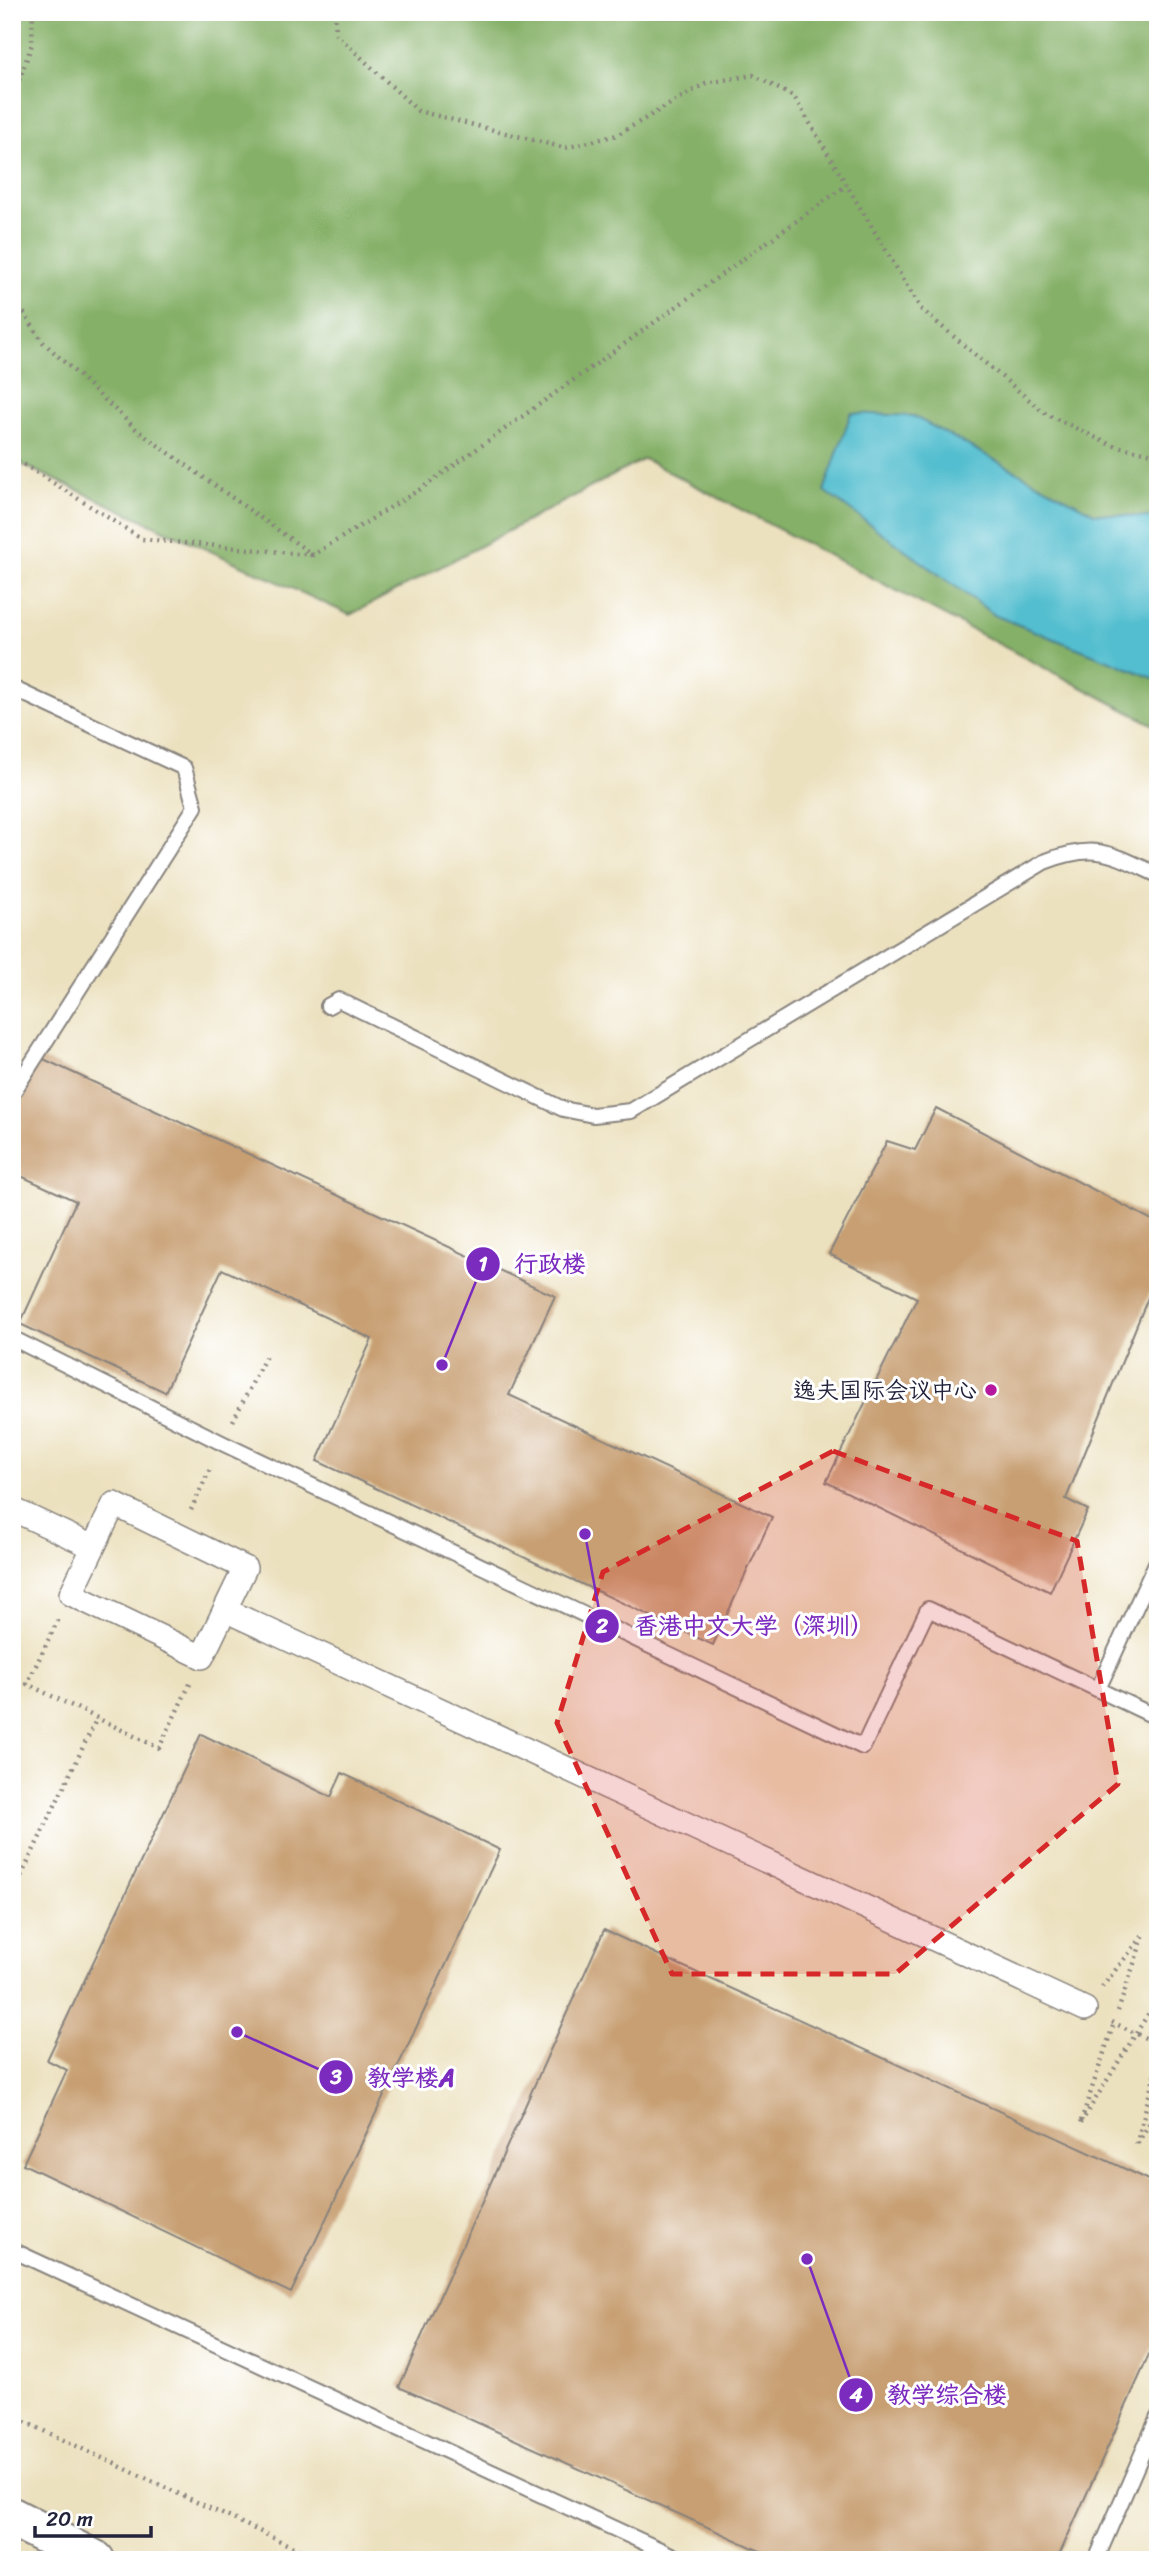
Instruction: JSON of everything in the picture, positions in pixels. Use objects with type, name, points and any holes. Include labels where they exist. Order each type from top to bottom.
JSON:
[{"type":"main road","points":[[12,2517],[95,2560]]},
{"type":"street","points":[[114,1504],[245,1568],[202,1657],[71,1594],[93,1547],[114,1504]]},
{"type":"street","points":[[12,1508],[93,1547]]},
{"type":"street","points":[[225,1610],[1085,2009]]},
{"type":"lane","points":[[12,688],[184,768],[195,807],[12,1094]]},
{"type":"lane","points":[[328,1006],[339,1000],[563,1109],[593,1115],[631,1111],[1044,862],[1074,851],[1105,851],[1158,874]]},
{"type":"lane","points":[[12,1338],[222,1443],[863,1747],[928,1609],[1158,1718]]},
{"type":"lane","points":[[1098,1689],[1158,1559]]},
{"type":"lane","points":[[12,2250],[682,2560]]},
{"type":"lane","points":[[1096,2560],[1158,2417]]},
{"type":"path","points":[[12,100],[32,44],[33,12]]},
{"type":"path","points":[[335,12],[336,34],[418,111],[565,148],[617,135],[706,83],[753,75],[794,97],[921,309],[1046,414],[1111,445],[1158,455]]},
{"type":"path","points":[[12,457],[142,539],[313,555],[422,488],[847,185]]},
{"type":"path","points":[[12,295],[43,342],[138,430],[313,555]]},
{"type":"path","points":[[178,1536],[267,1354]]},
{"type":"path","points":[[71,1594],[27,1684],[159,1748],[202,1657]]},
{"type":"path","points":[[12,1895],[97,1718]]},
{"type":"path","points":[[1158,1998],[1136,2034],[1080,2124],[1114,2022],[1143,1934],[1085,2009],[1114,2022],[1136,2034],[1158,2044]]},
{"type":"path","points":[[1158,2061],[1136,2146],[1158,2109]]},
{"type":"path","points":[[12,2416],[321,2560]]},
{"type":"highlighted area","points":[[833,1451],[1077,1541],[1118,1784],[895,1974],[672,1974],[557,1723],[603,1572]]},
{"type":"green space","points":[[12,12],[1158,12],[1158,727],[644,459],[350,615],[12,460]]},
{"type":"water","points":[[851,413],[913,416],[1094,513],[1158,518],[1158,680],[996,616],[824,491]]},
{"type":"building","points":[[37,1056],[555,1296],[509,1395],[772,1517],[713,1645],[317,1461],[372,1339],[222,1269],[165,1392],[20,1324],[76,1201],[12,1172],[12,1110]]},
{"type":"building","name":"逸夫国际会议中心","points":[[936,1108],[1158,1223],[1158,1273],[1066,1499],[1088,1510],[1050,1592],[826,1482],[917,1298],[829,1254],[887,1141],[915,1150]]},
{"type":"building","points":[[201,1734],[331,1797],[342,1773],[500,1850],[291,2293],[23,2164],[67,2070],[47,2060]]},
{"type":"building","points":[[604,1930],[1158,2184],[1158,2335],[1057,2560],[780,2560],[399,2387]]},
{"type":"place","name":"行政楼","points":[[442,1365]]},
{"type":"place","name":"逸夫国际会议中心","points":[[991,1390]]},
{"type":"place","name":"香港中文大学（深圳）","points":[[585,1534]]},
{"type":"place","name":"教学楼A","points":[[237,2032]]},
{"type":"place","name":"教学综合楼","points":[[807,2259]]}]
